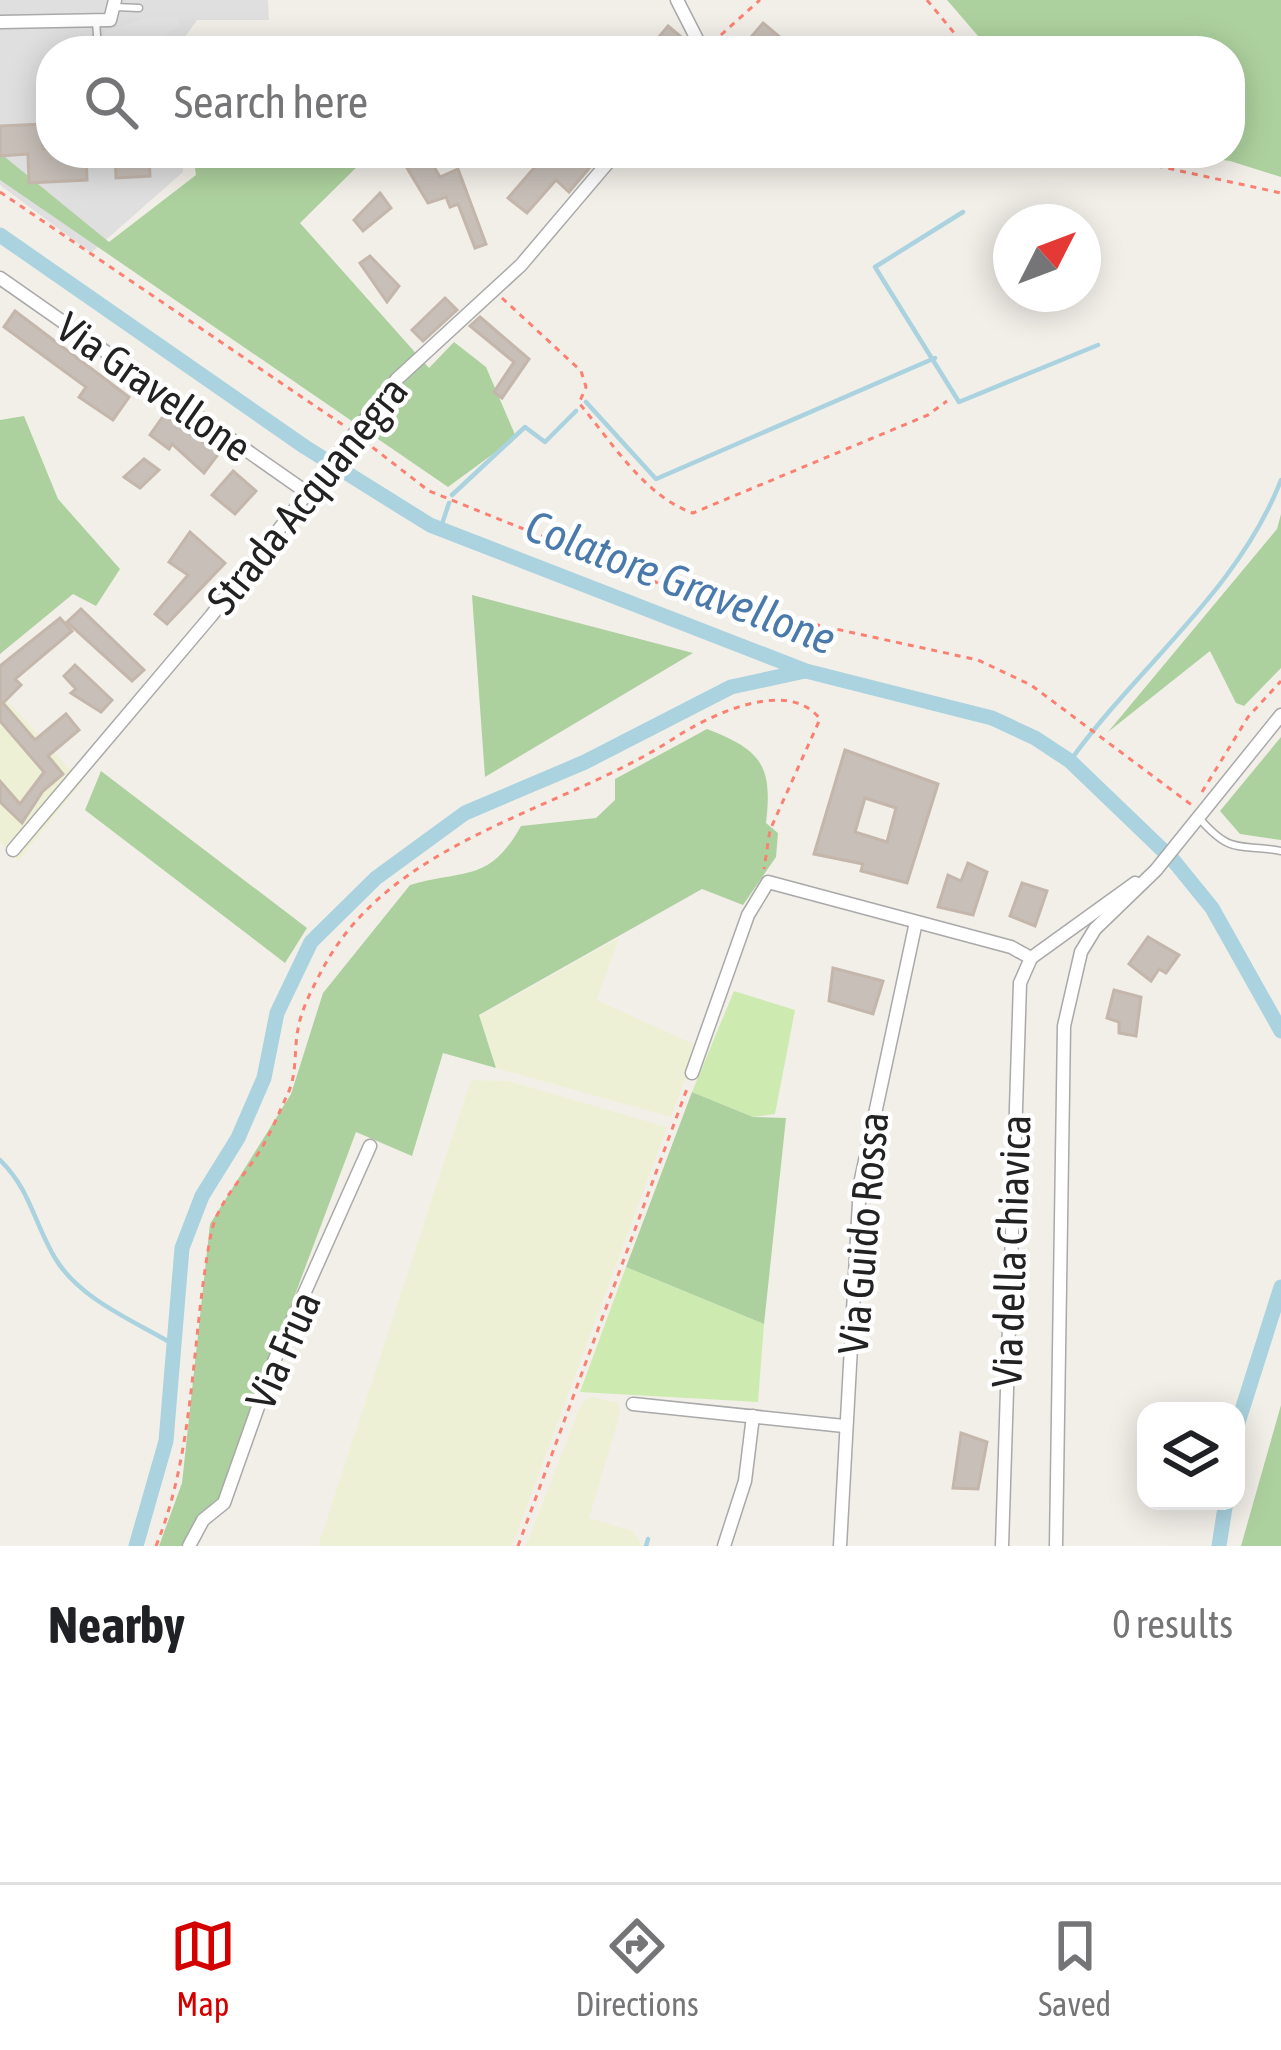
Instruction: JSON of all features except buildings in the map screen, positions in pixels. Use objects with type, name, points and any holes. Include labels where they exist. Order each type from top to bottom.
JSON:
[{"type":"street","points":[[677,0],[698,36]]},
{"type":"street","points":[[0,22],[110,20],[115,4]]},
{"type":"street","name":"Strada Acquanegra","points":[[13,850],[309,494],[397,379],[521,265],[603,168]]},
{"type":"street","name":"Via Gravellone","points":[[0,278],[309,494]]},
{"type":"street","points":[[1056,1546],[1064,1026],[1081,952],[1114,909],[1177,846],[1281,715]]},
{"type":"street","points":[[692,1073],[748,914],[768,882],[1012,946],[1031,958],[1109,897],[1156,870]]},
{"type":"street","name":"Via Guido Rossa","points":[[840,1546],[850,1446],[844,1426],[860,1184],[916,922]]},
{"type":"street","name":"Via della Chiavica","points":[[1002,1546],[1020,983],[1031,958]]},
{"type":"street","name":"Via Frua","points":[[188,1546],[203,1520],[224,1503],[275,1359],[370,1146]]},
{"type":"street","points":[[633,1404],[844,1426]]},
{"type":"street","points":[[724,1546],[745,1481],[753,1416]]},
{"type":"lane","points":[[115,4],[140,8]]},
{"type":"lane","points":[[96,20],[97,36]]},
{"type":"lane","points":[[1201,815],[1218,840],[1242,851],[1281,851]]},
{"type":"path","points":[[720,36],[760,0]]},
{"type":"path","points":[[927,0],[957,36]]},
{"type":"path","points":[[1167,168],[1281,193]]},
{"type":"path","points":[[0,193],[429,491],[698,599],[978,660],[1031,685],[1201,815],[1207,777],[1281,681]]},
{"type":"path","points":[[493,290],[580,371],[586,387],[579,403],[624,456],[676,507],[693,513],[928,415],[947,401]]},
{"type":"path","points":[[156,1546],[181,1470],[212,1226],[263,1146],[292,1083],[298,1024],[323,966],[370,910],[450,848],[500,820],[639,760],[700,722],[783,698],[810,705],[820,718],[770,830],[764,855],[768,882]]},
{"type":"path","points":[[518,1546],[692,1073]]},
{"type":"shaded area","points":[[0,0],[268,0],[269,20],[197,20],[186,36],[36,36],[36,168],[183,168],[91,253],[0,185]]},
{"type":"shaded area","points":[[178,17],[180,26],[164,36],[105,36],[105,31],[146,18]]},
{"type":"green space","points":[[947,0],[1281,0],[1281,177],[1245,166],[1245,36],[978,36]]},
{"type":"green space","points":[[0,153],[109,242],[196,175],[195,168],[356,168],[300,223],[429,368],[454,342],[486,367],[516,437],[448,487],[0,180]]},
{"type":"green space","points":[[24,416],[58,499],[120,569],[96,606],[73,594],[0,654],[0,420]]},
{"type":"green space","points":[[1281,514],[1281,668],[1244,706],[1236,703],[1210,651],[1108,732],[1277,529]]},
{"type":"green space","points":[[472,595],[693,653],[485,777]]},
{"type":"green space","points":[[0,693],[82,782],[18,861],[0,842]]},
{"type":"green space","points":[[707,729],[740,744],[765,773],[766,823],[778,833],[776,857],[743,905],[702,889],[479,1015],[496,1068],[443,1053],[412,1156],[356,1132],[218,1500],[182,1546],[159,1546],[182,1483],[210,1224],[291,1094],[323,993],[410,885],[487,865],[521,826],[596,818],[615,800],[615,779]]},
{"type":"green space","points":[[1281,737],[1281,840],[1240,834],[1220,811]]},
{"type":"green space","points":[[101,771],[307,928],[285,963],[85,810]]},
{"type":"green space","points":[[619,938],[597,1000],[698,1046],[671,1117],[496,1068],[479,1016]]},
{"type":"green space","points":[[734,991],[795,1010],[775,1114],[753,1117],[692,1092]]},
{"type":"green space","points":[[471,1080],[508,1081],[667,1127],[512,1546],[318,1546]]},
{"type":"green space","points":[[692,1092],[753,1117],[786,1118],[764,1324],[626,1267]]},
{"type":"green space","points":[[626,1267],[764,1324],[758,1402],[580,1392]]},
{"type":"green space","points":[[591,1397],[619,1403],[620,1414],[589,1518],[633,1531],[643,1546],[526,1546],[582,1402]]},
{"type":"green space","points":[[1281,1405],[1281,1546],[1241,1546]]},
{"type":"waterway","points":[[963,212],[875,267],[959,402],[1098,345]]},
{"type":"waterway","name":"Colatore Gravellone","points":[[0,235],[305,447],[430,525],[806,671],[992,718],[1035,738],[1070,761],[1173,860],[1212,908],[1281,1031]]},
{"type":"waterway","points":[[586,402],[656,479],[935,358]]},
{"type":"waterway","points":[[452,495],[525,427],[545,442],[576,411]]},
{"type":"waterway","points":[[1070,761],[1213,593],[1262,520],[1281,480]]},
{"type":"waterway","points":[[440,530],[449,503]]},
{"type":"waterway","points":[[136,1546],[166,1441],[182,1248],[202,1196],[238,1138],[264,1078],[277,1013],[311,942],[376,878],[465,813],[585,762],[731,687],[805,671]]},
{"type":"waterway","points":[[0,1160],[18,1183],[66,1273],[110,1308],[176,1346]]},
{"type":"waterway","name":"Colatore Gravellone","points":[[1245,1402],[1281,1287]]},
{"type":"waterway","name":"Colatore Gravellone","points":[[1219,1546],[1225,1510]]},
{"type":"waterway","points":[[646,1546],[648,1539]]}]
